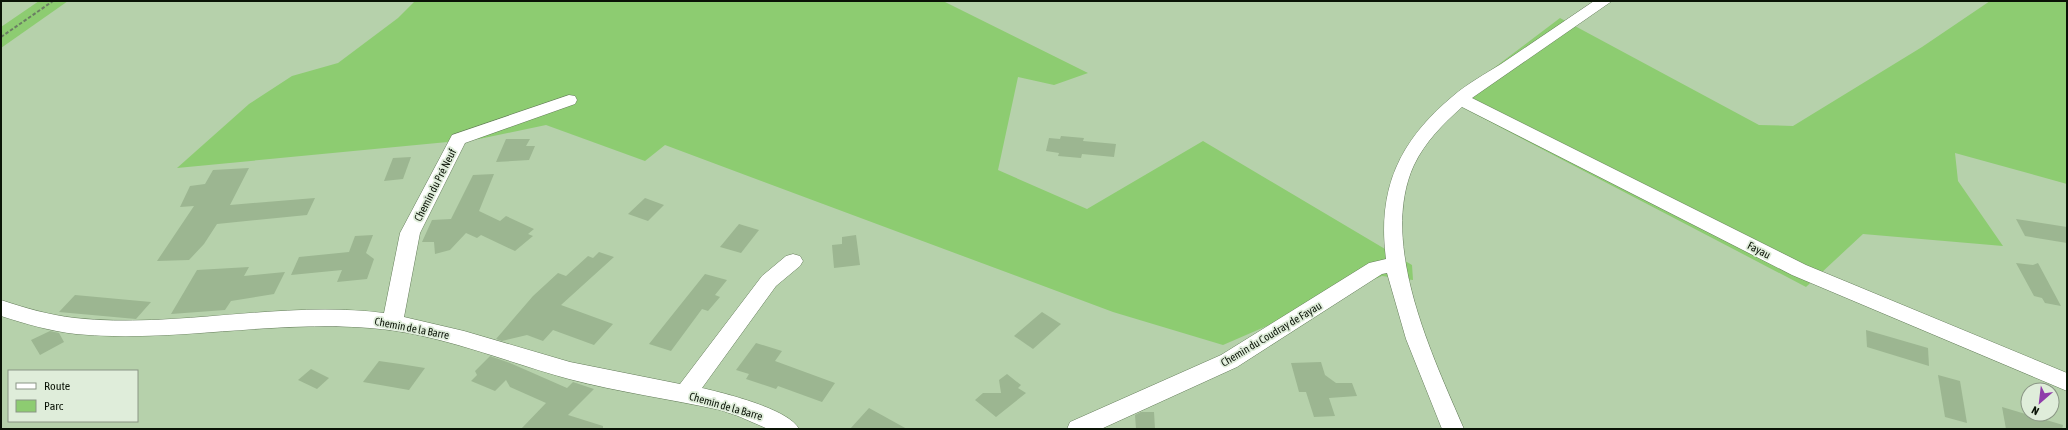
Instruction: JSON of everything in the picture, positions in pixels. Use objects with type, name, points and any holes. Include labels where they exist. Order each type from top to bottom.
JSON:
[{"type":"street","points":[[1453,429],[1431,377],[1406,308],[1395,264],[1392,221],[1400,178],[1413,150],[1426,131],[1460,99],[1604,1]]},
{"type":"street","name":"Fayau","points":[[1460,99],[1799,270],[2067,382]]},
{"type":"street","name":"Chemin du Pré Neuf","points":[[392,323],[410,233],[458,139],[569,100]]},
{"type":"street","points":[[685,394],[769,281],[793,262]]},
{"type":"street","name":"Chemin du Coudray de Fayau","points":[[1078,429],[1229,361],[1376,268],[1395,264]]},
{"type":"street","name":"Chemin de la Barre","points":[[1,308],[38,319],[74,326],[153,327],[300,318],[356,319],[392,323],[500,349],[564,370],[685,394],[736,407],[764,416],[788,429]]},
{"type":"path","points":[[1,36],[53,1]]},
{"type":"green space","points":[[39,1],[68,1],[1,48],[1,27]]},
{"type":"green space","points":[[415,1],[943,1],[1088,73],[1054,85],[1018,77],[998,170],[1087,209],[1203,141],[1412,265],[1413,280],[1382,276],[1223,345],[1113,312],[665,145],[645,161],[546,125],[479,139],[177,168],[249,104],[292,76],[338,63],[398,18]]},
{"type":"green space","points":[[1990,1],[2067,1],[2067,184],[1955,153],[1958,181],[2003,246],[1863,234],[1806,287],[1450,101],[1560,18],[1759,125],[1793,126],[1922,47]]},
{"type":"building","points":[[1061,136],[1084,138],[1083,141],[1116,144],[1114,157],[1082,154],[1081,158],[1058,156],[1059,153],[1046,151],[1049,138],[1060,139]]},
{"type":"building","points":[[506,139],[530,139],[526,146],[535,146],[529,160],[496,162]]},
{"type":"building","points":[[411,157],[403,179],[384,181],[393,158]]},
{"type":"building","points":[[249,168],[230,205],[315,198],[307,215],[217,224],[204,244],[189,260],[157,261],[194,206],[180,207],[190,186],[205,184],[213,170]]},
{"type":"building","points":[[494,174],[479,211],[500,221],[506,216],[534,229],[528,234],[533,236],[515,251],[481,235],[477,238],[466,233],[450,250],[435,254],[434,242],[422,242],[432,220],[451,219],[473,175]]},
{"type":"building","points":[[645,198],[664,205],[648,221],[628,214]]},
{"type":"building","points":[[2016,219],[2067,227],[2067,243],[2025,236]]},
{"type":"building","points":[[739,224],[759,230],[741,253],[720,247]]},
{"type":"building","points":[[373,235],[366,253],[374,259],[367,279],[337,282],[342,270],[291,275],[299,257],[349,252],[355,236]]},
{"type":"building","points":[[856,235],[860,265],[834,268],[832,245],[842,244],[842,237]]},
{"type":"building","points":[[599,252],[614,257],[561,305],[613,324],[594,345],[553,330],[543,341],[527,335],[502,341],[496,339],[533,296],[558,273],[566,276],[588,256],[593,258]]},
{"type":"building","points":[[2016,263],[2033,265],[2038,263],[2061,306],[2045,303],[2042,298],[2034,296]]},
{"type":"building","points":[[249,267],[244,276],[285,272],[274,294],[231,301],[225,310],[171,314],[197,270]]},
{"type":"building","points":[[705,274],[727,280],[715,295],[720,297],[708,311],[702,309],[671,351],[649,344]]},
{"type":"building","points":[[75,295],[151,302],[136,319],[59,312]]},
{"type":"building","points":[[1042,312],[1061,324],[1033,349],[1014,336]]},
{"type":"building","points":[[1866,330],[1928,348],[1929,366],[1867,347]]},
{"type":"building","points":[[50,331],[59,333],[64,342],[40,355],[31,340]]},
{"type":"building","points":[[756,343],[782,351],[775,361],[835,383],[822,402],[778,386],[776,389],[746,379],[749,374],[736,370]]},
{"type":"building","points":[[490,356],[510,363],[567,388],[573,382],[594,389],[568,415],[603,426],[603,429],[521,429],[546,403],[510,387],[506,380],[495,391],[471,381],[477,375],[475,371]]},
{"type":"building","points":[[379,361],[425,368],[409,390],[363,382]]},
{"type":"building","points":[[1321,362],[1325,375],[1336,383],[1352,383],[1357,396],[1329,398],[1335,416],[1314,417],[1306,392],[1299,392],[1291,363]]},
{"type":"building","points":[[311,369],[329,378],[317,389],[298,380]]},
{"type":"building","points":[[1007,374],[1021,385],[1018,388],[1026,393],[996,417],[975,400],[983,393],[1001,393],[999,380]]},
{"type":"building","points":[[1938,375],[1960,381],[1967,423],[1945,417]]},
{"type":"building","points":[[2002,407],[2020,412],[2020,422],[2053,422],[2063,425],[2062,429],[2006,429]]},
{"type":"building","points":[[869,408],[907,429],[850,429]]},
{"type":"building","points":[[1141,412],[1154,412],[1155,429],[1136,429],[1135,415]]}]
